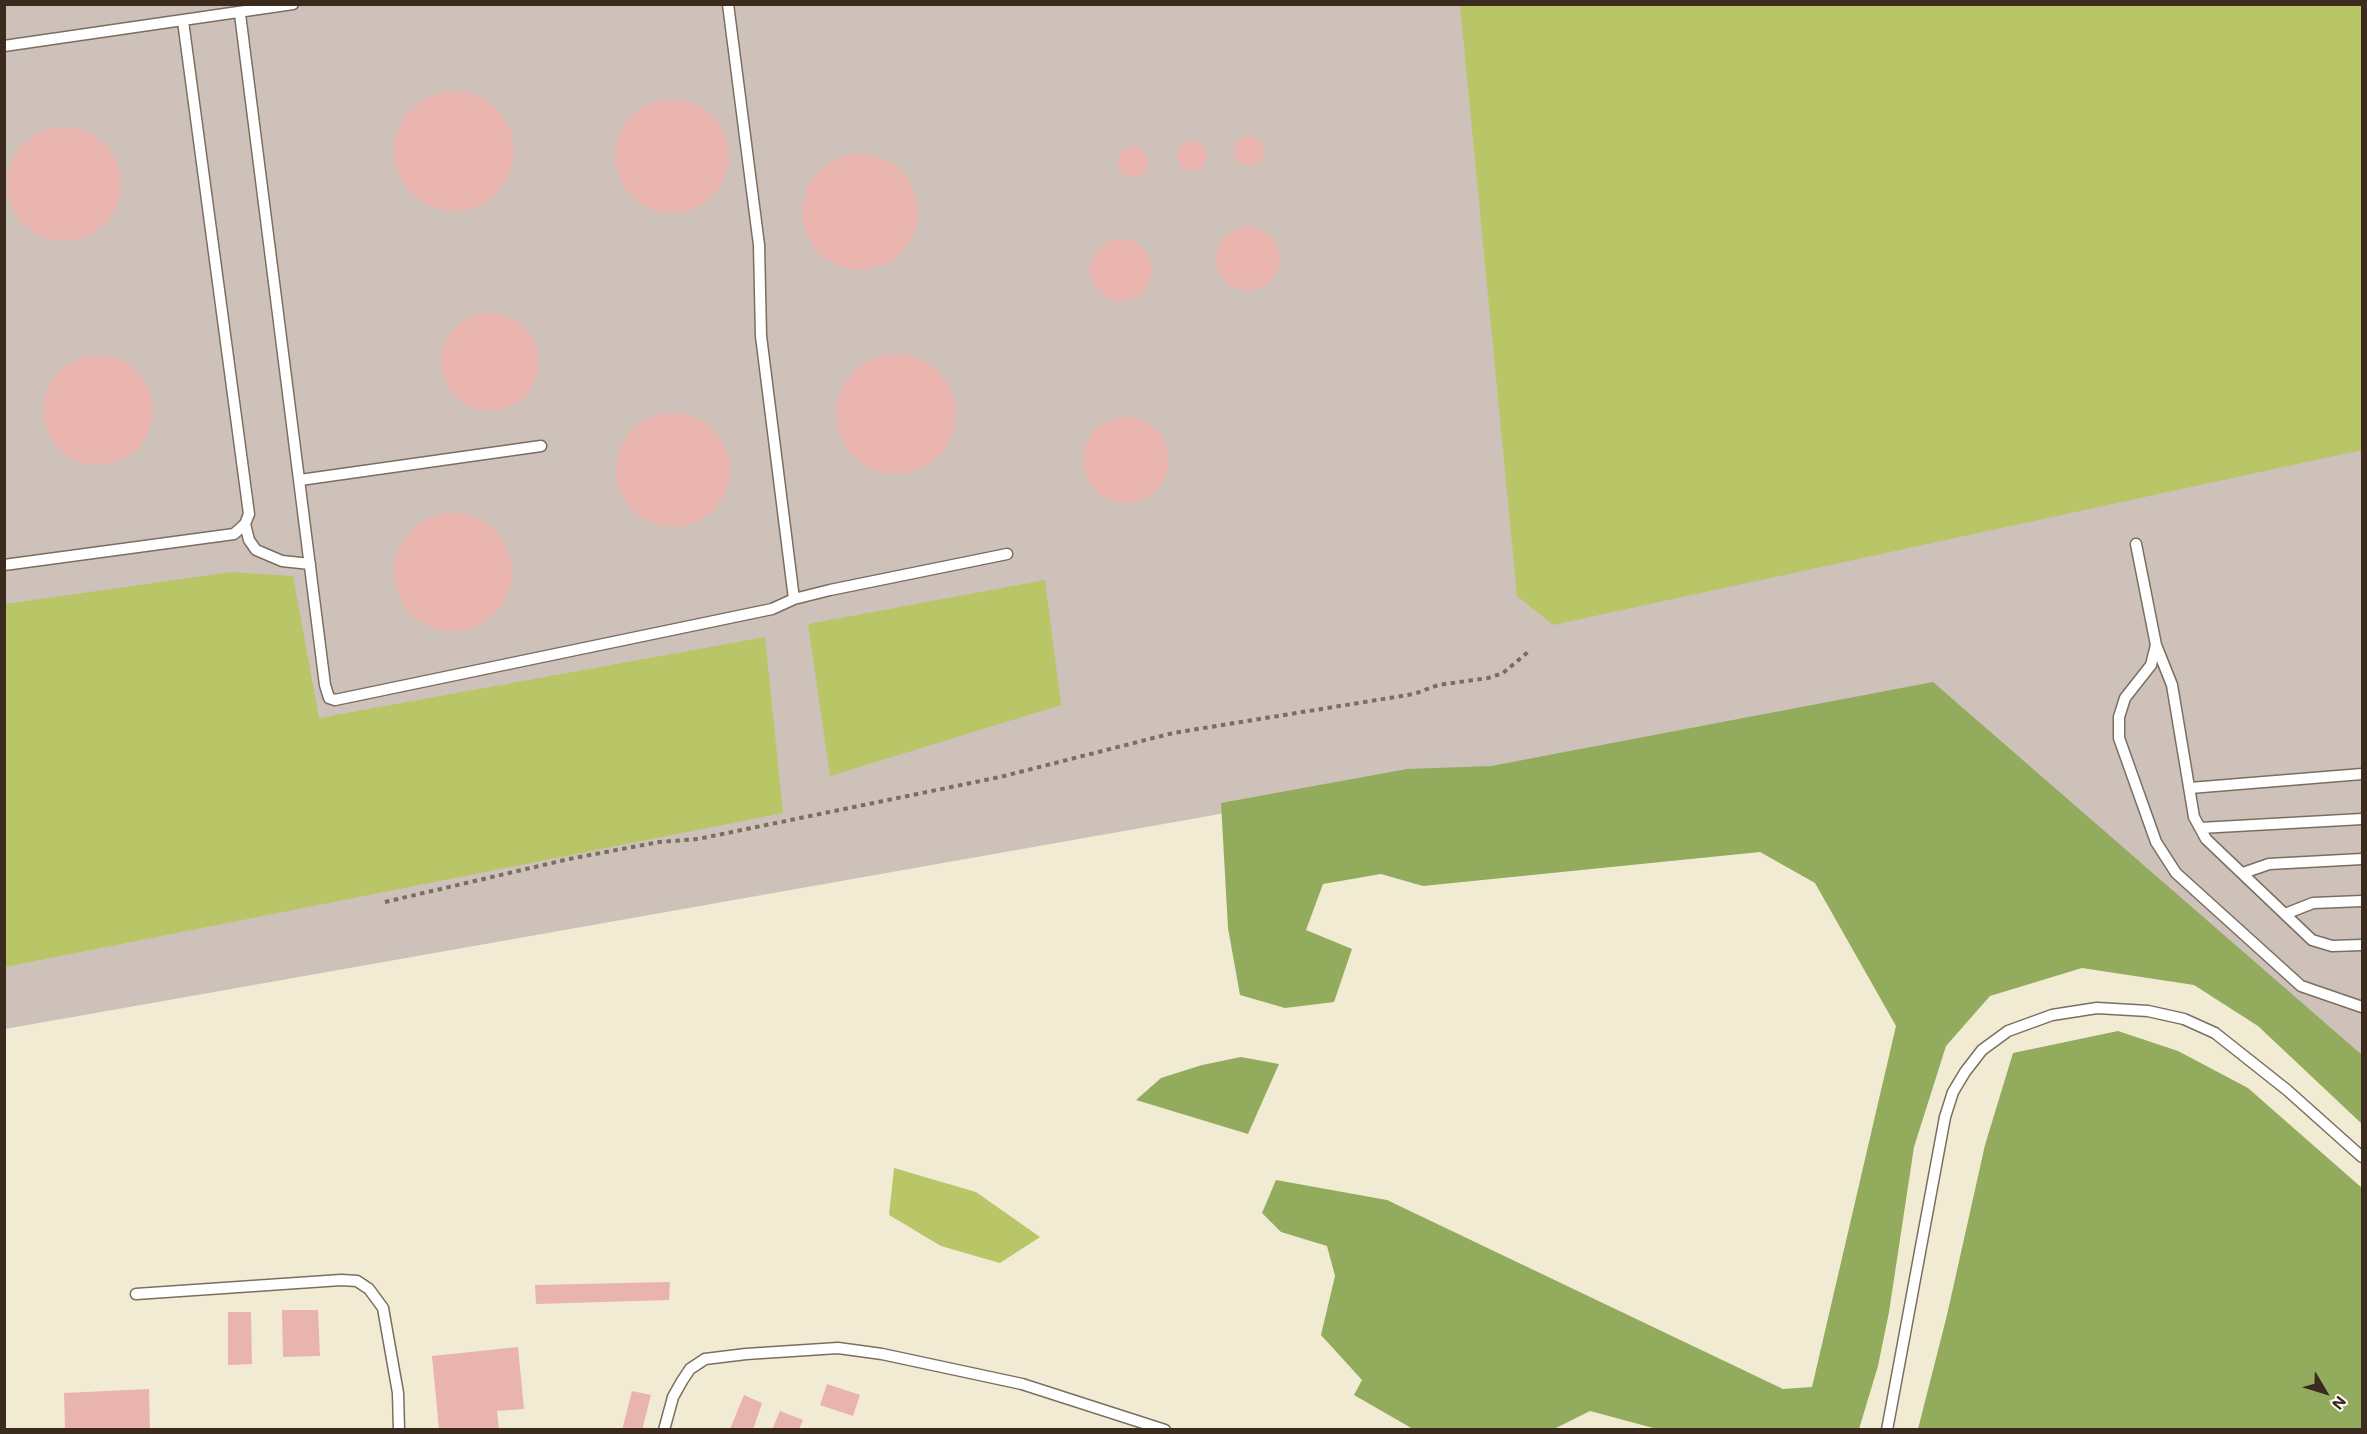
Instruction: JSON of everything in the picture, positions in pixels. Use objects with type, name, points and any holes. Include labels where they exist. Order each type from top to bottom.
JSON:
[{"type":"lane","points":[[4,46],[240,14],[293,4]]},
{"type":"lane","points":[[729,4],[759,245],[761,336],[794,599]]},
{"type":"lane","points":[[240,14],[325,685],[329,698],[335,700],[760,611],[794,599],[1007,554]]},
{"type":"lane","points":[[4,565],[234,534],[245,524],[249,514],[183,21]]},
{"type":"lane","points":[[300,480],[541,446]]},
{"type":"lane","points":[[245,524],[249,540],[256,550],[282,561],[310,564]]},
{"type":"lane","points":[[2136,544],[2156,645],[2172,685],[2194,817],[2206,839],[2312,940],[2332,946],[2362,945]]},
{"type":"lane","points":[[2156,645],[2151,665],[2125,698],[2119,717],[2119,738],[2156,842],[2176,873],[2301,986],[2362,1007]]},
{"type":"lane","points":[[2190,788],[2362,774]]},
{"type":"lane","points":[[2200,828],[2362,819]]},
{"type":"lane","points":[[2242,873],[2269,864],[2362,859]]},
{"type":"lane","points":[[2285,914],[2313,903],[2362,901]]},
{"type":"lane","points":[[1887,1430],[1945,1117],[1953,1092],[1965,1072],[1982,1050],[2008,1031],[2052,1015],[2097,1008],[2148,1011],[2184,1019],[2215,1033],[2286,1090],[2362,1157]]},
{"type":"lane","points":[[136,1294],[341,1280],[357,1281],[369,1288],[383,1308],[398,1393],[399,1430]]},
{"type":"lane","points":[[664,1430],[673,1397],[682,1381],[690,1369],[705,1359],[838,1348],[882,1354],[1022,1384],[1165,1430]]},
{"type":"path","points":[[384,902],[569,859],[659,842],[698,839],[1000,777],[1173,733],[1414,694],[1437,685],[1488,678],[1503,673],[1528,652]]},
{"type":"shaded area","points":[[5,5],[2362,5],[2362,1062],[1915,691],[5,1029]]},
{"type":"green space","points":[[1460,5],[2362,5],[2362,450],[1553,625],[1517,596]]},
{"type":"green space","points":[[231,572],[293,576],[319,718],[765,637],[783,813],[5,967],[5,604]]},
{"type":"green space","points":[[1045,580],[1061,705],[830,776],[808,624]]},
{"type":"green space","points":[[1933,682],[2362,1055],[2362,1124],[2258,1026],[2194,985],[2082,968],[1990,996],[1946,1046],[1914,1147],[1889,1312],[1878,1366],[1859,1429],[1657,1429],[1590,1411],[1554,1429],[1413,1429],[1354,1395],[1362,1380],[1321,1335],[1335,1276],[1327,1246],[1281,1232],[1262,1213],[1276,1180],[1387,1200],[1783,1389],[1812,1387],[1896,1026],[1815,883],[1760,852],[1423,886],[1381,874],[1323,884],[1306,930],[1352,949],[1334,1002],[1285,1008],[1240,995],[1228,928],[1221,803],[1407,769],[1491,766]]},
{"type":"green space","points":[[2118,1031],[2178,1051],[2248,1088],[2362,1188],[2362,1429],[1918,1429],[1947,1315],[1985,1145],[2013,1053]]},
{"type":"green space","points":[[1241,1057],[1279,1064],[1248,1134],[1136,1100],[1161,1078],[1202,1065]]},
{"type":"green space","points":[[894,1168],[976,1192],[1040,1237],[1000,1263],[941,1246],[889,1215]]},
{"type":"building","points":[[454,91],[477,95],[497,108],[510,128],[514,151],[510,174],[497,194],[477,207],[454,211],[431,207],[411,194],[398,174],[394,151],[398,128],[411,108],[431,95]]},
{"type":"building","points":[[672,99],[694,104],[712,116],[724,134],[729,156],[724,178],[712,196],[694,208],[672,213],[650,208],[632,196],[620,178],[615,156],[620,134],[632,116],[650,104]]},
{"type":"building","points":[[64,127],[86,131],[96,136],[112,152],[117,162],[121,184],[117,206],[112,216],[96,232],[86,237],[64,241],[42,237],[32,232],[16,216],[11,206],[7,184],[11,162],[16,152],[32,136],[42,131]]},
{"type":"building","points":[[1249,136],[1260,140],[1264,151],[1260,162],[1249,166],[1238,162],[1234,151],[1238,140]]},
{"type":"building","points":[[1192,141],[1203,145],[1207,156],[1203,167],[1192,171],[1181,167],[1177,156],[1181,145]]},
{"type":"building","points":[[1133,147],[1144,151],[1148,162],[1144,173],[1133,177],[1122,173],[1118,162],[1122,151]]},
{"type":"building","points":[[860,154],[882,158],[901,171],[914,190],[918,212],[914,234],[901,253],[882,266],[860,270],[838,266],[819,253],[806,234],[802,212],[806,190],[819,171],[838,158]]},
{"type":"building","points":[[1248,227],[1266,233],[1274,241],[1280,259],[1274,277],[1266,285],[1248,291],[1230,285],[1222,277],[1216,259],[1222,241],[1230,233]]},
{"type":"building","points":[[1115,239],[1127,239],[1143,248],[1150,258],[1152,270],[1150,282],[1143,292],[1127,301],[1115,301],[1104,296],[1095,287],[1090,276],[1090,264],[1095,253],[1104,244]]},
{"type":"building","points":[[490,313],[509,317],[524,328],[535,343],[539,362],[535,381],[524,396],[509,407],[490,411],[471,407],[456,396],[445,381],[441,362],[445,343],[456,328],[471,317]]},
{"type":"building","points":[[896,354],[919,359],[938,372],[951,391],[956,414],[951,437],[938,456],[919,469],[896,474],[873,469],[854,456],[841,437],[836,414],[841,391],[854,372],[873,359]]},
{"type":"building","points":[[98,355],[119,359],[137,371],[149,389],[153,410],[149,431],[137,449],[119,461],[98,465],[77,461],[59,449],[47,431],[43,410],[47,389],[59,371],[77,359]]},
{"type":"building","points":[[673,413],[695,417],[713,430],[726,448],[730,470],[726,492],[713,510],[695,523],[673,527],[651,523],[633,510],[620,492],[616,470],[620,448],[633,430],[651,417]]},
{"type":"building","points":[[1126,417],[1150,424],[1162,436],[1169,460],[1162,484],[1150,496],[1126,503],[1102,496],[1090,484],[1083,460],[1090,436],[1102,424]]},
{"type":"building","points":[[453,513],[486,523],[502,539],[512,572],[502,605],[486,621],[453,631],[420,621],[404,605],[394,572],[404,539],[420,523]]},
{"type":"building","points":[[670,1282],[669,1300],[536,1304],[535,1285]]},
{"type":"building","points":[[282,1310],[318,1310],[320,1356],[283,1357]]},
{"type":"building","points":[[228,1312],[251,1312],[252,1364],[228,1365]]},
{"type":"building","points":[[518,1347],[524,1409],[497,1411],[499,1430],[439,1430],[432,1356]]},
{"type":"building","points":[[827,1384],[860,1395],[853,1416],[820,1405]]},
{"type":"building","points":[[149,1389],[150,1430],[65,1430],[64,1393]]},
{"type":"building","points":[[632,1391],[651,1395],[642,1430],[622,1430]]},
{"type":"building","points":[[744,1395],[762,1403],[753,1430],[732,1430],[730,1429]]},
{"type":"building","points":[[780,1411],[803,1420],[799,1430],[772,1430]]}]
